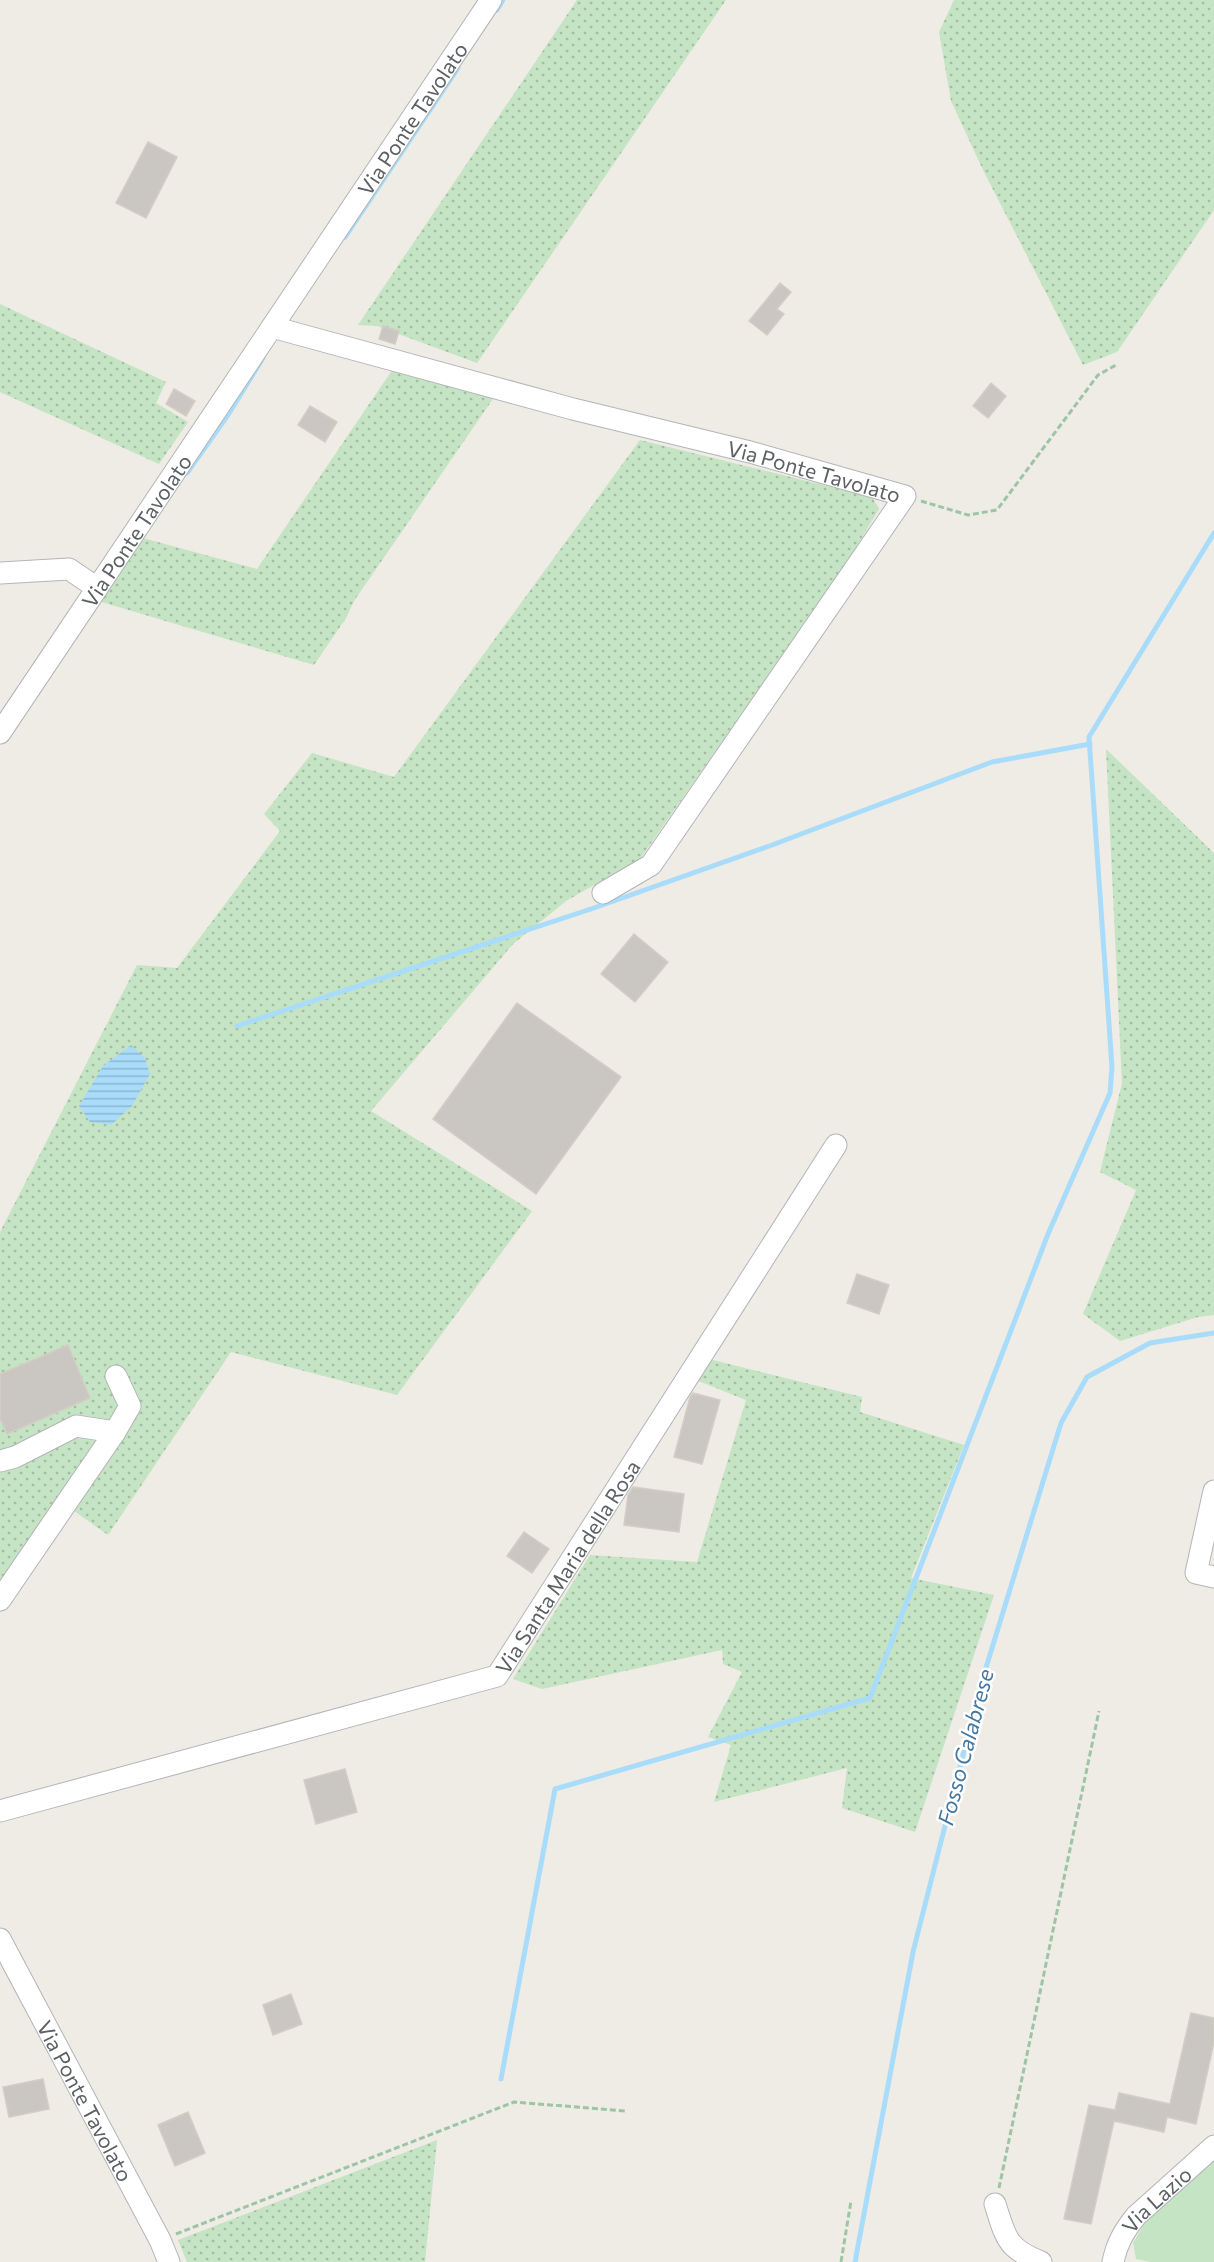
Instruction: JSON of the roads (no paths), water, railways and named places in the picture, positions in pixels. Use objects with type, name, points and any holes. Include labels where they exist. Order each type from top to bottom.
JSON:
[{"type":"street","name":"Via Ponte Tavolato","points":[[0,733],[491,0]]},
{"type":"street","name":"Via Ponte Tavolato","points":[[272,327],[573,409],[750,452],[905,496],[651,865],[603,893]]},
{"type":"street","points":[[0,573],[69,569],[97,588]]},
{"type":"street","name":"Via Santa Maria della Rosa","points":[[0,1810],[497,1676],[836,1145]]},
{"type":"street","points":[[0,1600],[130,1406],[116,1376]]},
{"type":"street","points":[[0,1461],[15,1457],[76,1426],[114,1432]]},
{"type":"street","points":[[1214,1491],[1196,1573],[1214,1577]]},
{"type":"street","name":"Via Ponte Tavolato","points":[[0,1939],[160,2240],[169,2262]]},
{"type":"street","name":"Via Lazio","points":[[1113,2262],[1116,2245],[1136,2216],[1214,2146]]},
{"type":"street","points":[[995,2204],[1005,2234],[1012,2246],[1021,2254],[1041,2262]]},
{"type":"water","points":[[131,1045],[145,1058],[150,1074],[132,1106],[111,1125],[90,1122],[79,1106],[103,1066]]},
{"type":"waterway","points":[[497,10],[503,0]]},
{"type":"waterway","points":[[345,237],[458,68]]},
{"type":"waterway","points":[[187,473],[228,415],[263,358]]},
{"type":"waterway","points":[[501,2079],[555,1789],[870,1698],[1048,1234],[1110,1093],[1112,1067],[1089,737],[1214,533]]},
{"type":"waterway","points":[[237,1026],[591,909],[772,845],[992,762],[1090,744]]},
{"type":"waterway","name":"Fosso Calabrese","points":[[855,2262],[913,1952],[981,1684],[1061,1423],[1087,1377],[1150,1343],[1214,1333]]}]
